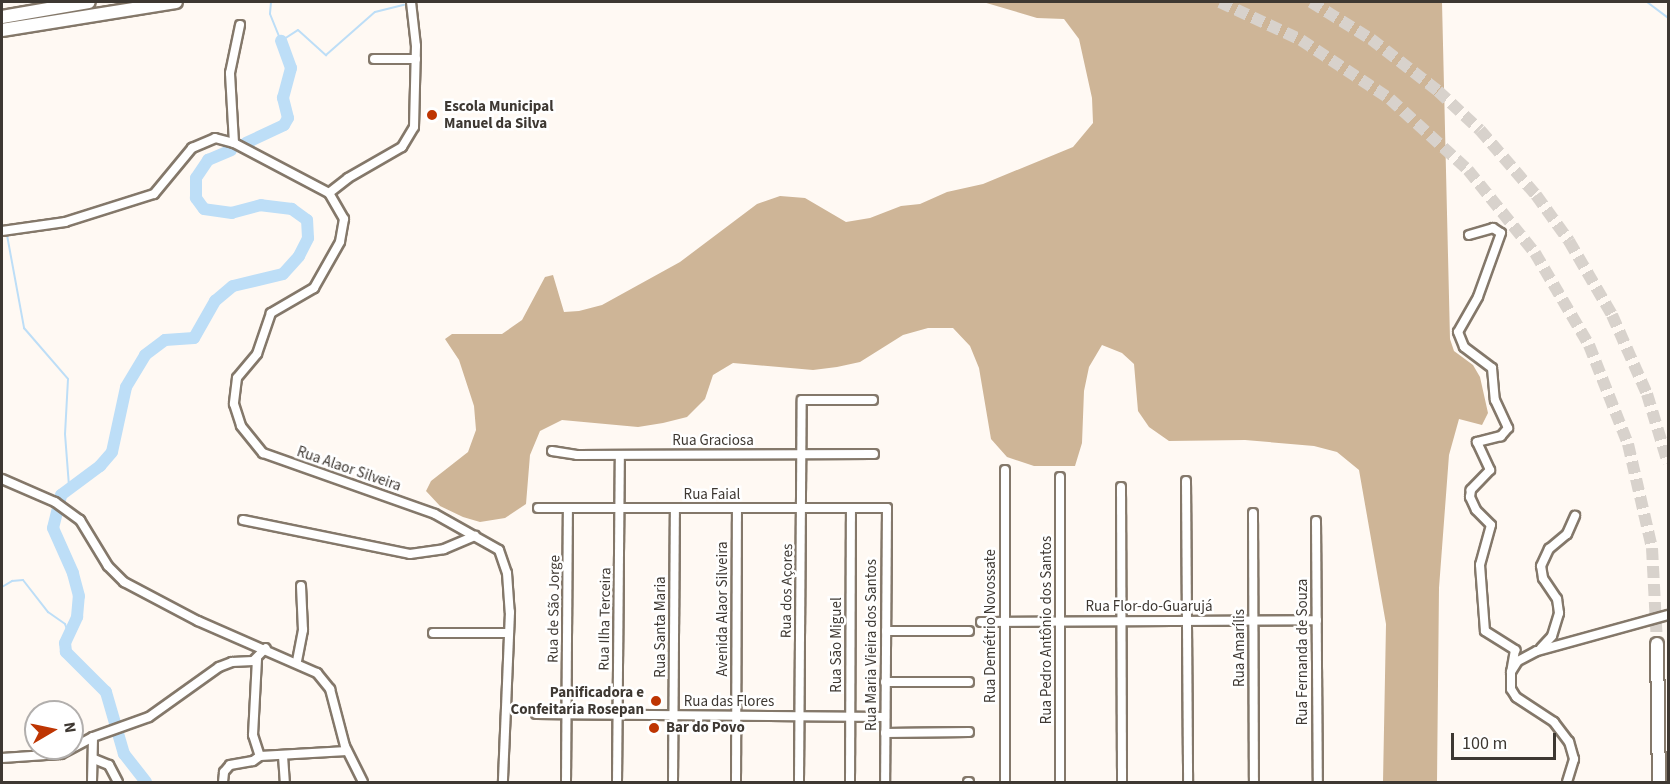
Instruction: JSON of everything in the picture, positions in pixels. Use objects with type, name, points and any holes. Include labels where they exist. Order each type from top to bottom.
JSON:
[{"type":"highway","points":[[2,17],[89,2]]},
{"type":"highway","points":[[2,30],[176,2]]},
{"type":"highway","points":[[1657,644],[1659,783]]},
{"type":"street","points":[[2,231],[65,222],[146,198],[162,188],[192,148],[215,138],[234,143],[329,193],[409,139],[416,113],[416,59],[411,2]]},
{"type":"street","points":[[234,143],[230,73],[240,25]]},
{"type":"street","points":[[374,59],[416,59]]},
{"type":"street","name":"Rua Alaor Silveira","points":[[329,193],[344,219],[340,242],[319,282],[278,306],[267,320],[257,354],[234,386],[234,404],[241,426],[254,444],[274,458],[435,513],[499,550],[505,564],[509,633],[503,783]]},
{"type":"street","points":[[1469,235],[1493,228],[1501,233],[1478,297],[1458,332],[1464,347],[1492,368],[1495,400],[1508,428],[1501,436],[1477,442],[1490,470],[1475,484],[1470,497],[1476,510],[1491,525],[1480,565],[1485,631],[1515,650],[1511,689],[1516,697],[1554,722],[1569,742],[1574,759],[1567,783]]},
{"type":"street","name":"Rua dos Açores","points":[[799,783],[802,400],[873,400]]},
{"type":"street","name":"Rua Graciosa","points":[[552,451],[620,455],[874,454]]},
{"type":"street","name":"Rua Ilha Terceira","points":[[618,783],[620,455]]},
{"type":"street","name":"Rua Demétrio Novossate","points":[[1005,470],[1005,783]]},
{"type":"street","name":"Rua Pedro Antônio dos Santos","points":[[1060,477],[1060,783]]},
{"type":"street","points":[[2,479],[58,504],[80,520],[108,566],[124,582],[198,621],[297,661],[317,672],[330,689],[347,751],[363,783]]},
{"type":"street","points":[[1186,481],[1188,783]]},
{"type":"street","points":[[1121,487],[1122,783]]},
{"type":"street","name":"Rua Faial","points":[[538,508],[887,508]]},
{"type":"street","name":"Rua de São Jorge","points":[[566,783],[568,508]]},
{"type":"street","name":"Rua Santa Maria","points":[[673,783],[675,508]]},
{"type":"street","name":"Avenida Alaor Silveira","points":[[736,783],[737,508]]},
{"type":"street","name":"Rua São Miguel","points":[[850,783],[851,508]]},
{"type":"street","name":"Rua Maria Vieira dos Santos","points":[[885,783],[887,508]]},
{"type":"street","name":"Rua Amarílis","points":[[1253,513],[1254,783]]},
{"type":"street","points":[[1537,651],[1552,636],[1559,613],[1557,600],[1543,578],[1543,559],[1567,534],[1575,516]]},
{"type":"street","points":[[243,519],[410,554],[444,549],[475,536]]},
{"type":"street","name":"Rua Fernanda de Souza","points":[[1316,521],[1318,783]]},
{"type":"street","points":[[297,661],[303,630],[301,586]]},
{"type":"street","points":[[1511,672],[1518,661],[1537,651],[1668,615]]},
{"type":"street","name":"Rua Flor-do-Guarujá","points":[[981,622],[1317,620]]},
{"type":"street","points":[[886,631],[969,632]]},
{"type":"street","points":[[433,633],[509,633]]},
{"type":"street","points":[[260,756],[253,741],[257,659],[266,648]]},
{"type":"street","points":[[2,758],[55,756],[93,737],[157,713],[179,693],[227,663],[257,659]]},
{"type":"street","points":[[885,682],[969,682]]},
{"type":"street","name":"Rua das Flores","points":[[536,714],[885,717]]},
{"type":"street","points":[[885,733],[969,732]]},
{"type":"street","points":[[92,783],[93,737]]},
{"type":"street","points":[[224,783],[224,772],[230,765],[253,761],[260,756],[347,751]]},
{"type":"street","points":[[283,756],[285,783]]},
{"type":"street","points":[[94,759],[109,765],[118,783]]},
{"type":"shaded area","points":[[983,2],[1442,2],[1450,339],[1454,351],[1473,365],[1480,377],[1488,413],[1482,425],[1459,419],[1449,455],[1439,588],[1437,782],[1383,782],[1386,624],[1359,470],[1337,452],[1314,446],[1245,440],[1169,441],[1149,427],[1138,411],[1134,364],[1122,353],[1102,345],[1089,367],[1084,391],[1082,443],[1075,466],[1034,466],[1007,457],[991,439],[979,368],[970,346],[953,328],[928,328],[903,335],[860,362],[837,367],[813,370],[733,363],[713,375],[705,399],[687,417],[638,427],[562,420],[540,431],[530,455],[526,504],[505,518],[480,522],[463,517],[440,506],[426,491],[431,481],[468,452],[476,430],[474,406],[459,360],[445,339],[452,334],[502,334],[522,320],[545,277],[553,275],[564,312],[579,311],[602,305],[680,262],[757,204],[780,196],[805,198],[846,222],[870,218],[901,206],[920,204],[947,192],[983,184],[1073,147],[1093,123],[1092,98],[1079,39],[1064,19],[1037,18]]},
{"type":"waterway","points":[[271,2],[270,14],[281,41]]},
{"type":"waterway","points":[[1647,2],[1668,18]]},
{"type":"waterway","points":[[281,41],[298,30],[326,55],[375,12],[404,5]]},
{"type":"waterway","points":[[246,143],[284,125],[288,118],[283,98],[291,68],[281,41]]},
{"type":"waterway","points":[[146,782],[124,754],[106,692],[66,652],[65,643],[77,617],[79,596],[73,573],[53,528],[61,495],[100,466],[112,452],[126,387],[145,355],[165,340],[194,338],[215,301],[233,286],[283,274],[299,256],[308,238],[307,220],[292,209],[261,205],[232,213],[204,209],[196,198],[196,178],[208,160],[231,150]]},
{"type":"waterway","points":[[7,235],[24,328],[68,379],[65,434],[69,486]]},
{"type":"waterway","points":[[2,587],[12,581],[23,580],[48,612],[65,624],[69,635]]},
{"type":"tunnel","points":[[1220,2],[1301,40],[1390,99],[1468,170],[1535,253],[1589,345],[1628,444],[1652,548],[1657,644]]},
{"type":"tunnel","points":[[1311,2],[1371,39],[1438,91],[1480,130],[1536,195],[1569,241],[1612,315],[1647,394],[1668,463]]},
{"type":"place","name":"Escola Municipal Manuel da Silva","points":[[432,115]]},
{"type":"place","name":"Panificadora e Confeitaria Rosepan","points":[[656,701]]},
{"type":"place","name":"Bar do Povo","points":[[654,728]]}]
